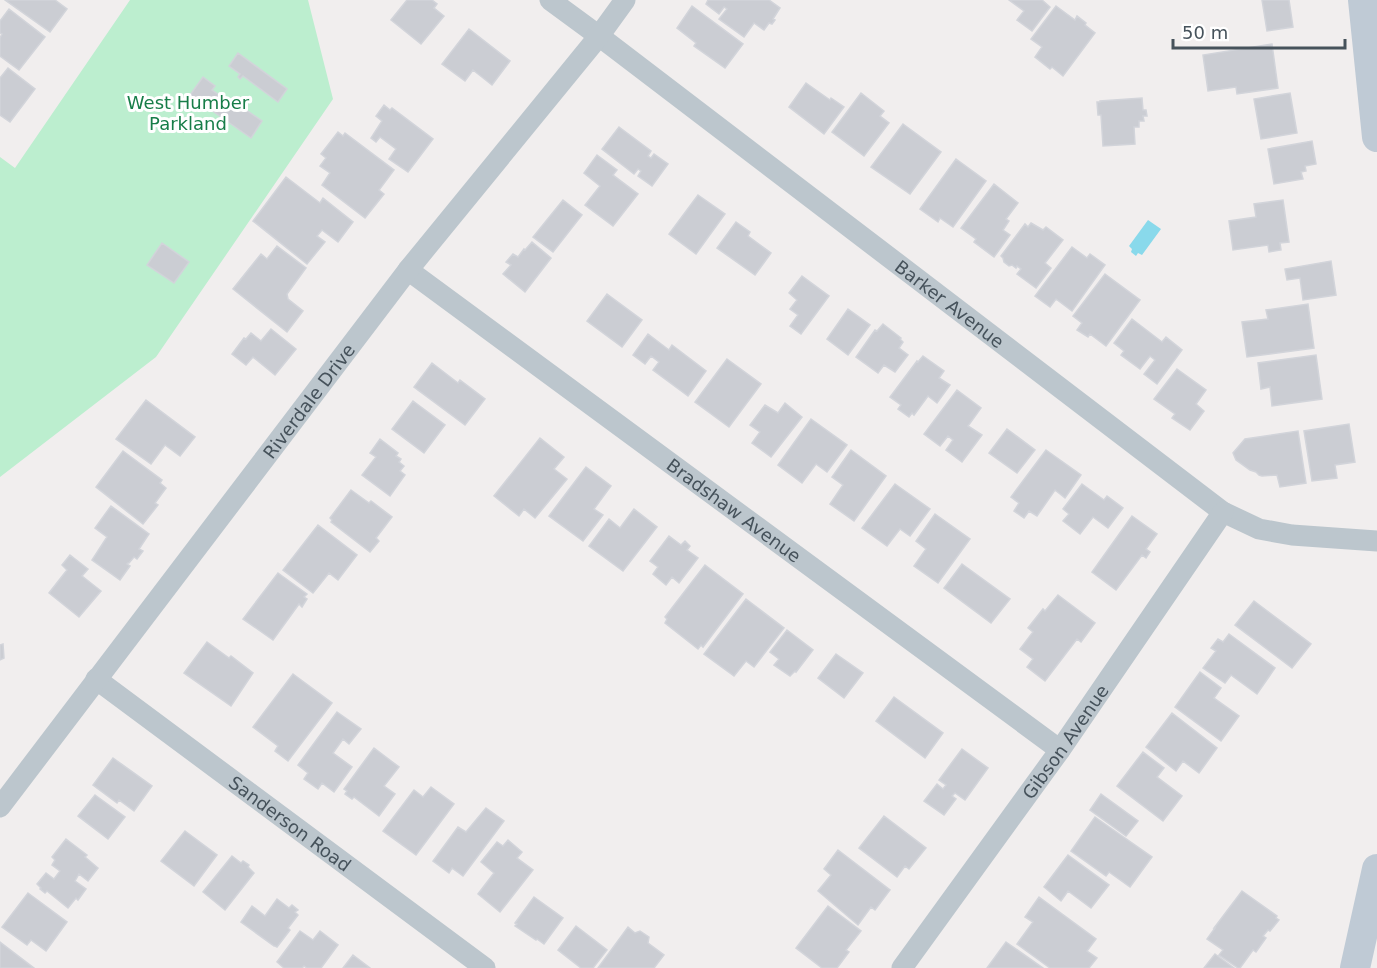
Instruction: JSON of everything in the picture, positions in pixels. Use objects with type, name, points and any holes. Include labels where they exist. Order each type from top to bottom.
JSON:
[{"type":"main road","points":[[1364,0],[1377,126]]},
{"type":"main road","points":[[1354,968],[1377,869]]},
{"type":"street","name":"Barker Avenue","points":[[550,0],[1223,512],[1259,529],[1292,535],[1377,541]]},
{"type":"street","name":"Riverdale Drive","points":[[0,807],[408,270],[599,36],[625,0]]},
{"type":"street","name":"Bradshaw Avenue","points":[[408,270],[1060,750]]},
{"type":"street","name":"Gibson Avenue","points":[[902,968],[1060,750],[1223,512]]},
{"type":"street","name":"Sanderson Road","points":[[96,679],[484,968]]},
{"type":"green space","name":"West Humber Parkland","points":[[130,0],[308,0],[333,99],[156,357],[0,477],[0,157],[15,168]]},
{"type":"water","points":[[1148,220],[1161,229],[1142,255],[1138,253],[1136,256],[1131,252],[1132,249],[1129,246]]},
{"type":"building","points":[[5,0],[55,0],[67,9],[50,32]]},
{"type":"building","points":[[407,0],[432,0],[437,4],[434,8],[444,16],[421,44],[391,20]]},
{"type":"building","points":[[708,0],[769,0],[780,8],[772,24],[769,23],[764,30],[754,23],[744,37],[719,19],[727,9],[724,7],[719,14],[706,4]]},
{"type":"building","points":[[1009,0],[1042,0],[1050,7],[1032,31],[1017,20],[1024,11]]},
{"type":"building","points":[[1262,0],[1289,0],[1293,27],[1267,31]]},
{"type":"building","points":[[692,6],[743,44],[725,68],[694,46],[696,43],[677,28]]},
{"type":"building","points":[[1056,6],[1075,20],[1077,16],[1095,33],[1063,76],[1035,57],[1042,47],[1031,39]]},
{"type":"building","points":[[9,9],[45,37],[19,70],[0,56],[2,34],[0,33],[0,21]]},
{"type":"building","points":[[469,29],[510,61],[492,85],[473,70],[465,81],[442,64]]},
{"type":"building","points":[[1272,44],[1278,88],[1237,94],[1236,87],[1208,91],[1203,55]]},
{"type":"building","points":[[238,53],[287,89],[278,102],[243,76],[240,79],[238,77],[240,74],[229,66]]},
{"type":"building","points":[[8,68],[35,89],[10,122],[0,115],[0,78]]},
{"type":"building","points":[[203,77],[215,86],[212,90],[262,121],[251,138],[190,95]]},
{"type":"building","points":[[806,83],[844,107],[824,134],[789,107]]},
{"type":"building","points":[[861,93],[884,111],[880,116],[889,123],[864,156],[832,132]]},
{"type":"building","points":[[1290,93],[1297,133],[1261,139],[1254,99]]},
{"type":"building","points":[[1142,98],[1143,110],[1146,110],[1147,116],[1143,116],[1144,121],[1139,121],[1139,127],[1134,127],[1135,144],[1103,146],[1101,115],[1098,115],[1097,102]]},
{"type":"building","points":[[384,105],[390,110],[392,108],[433,139],[408,172],[389,159],[396,149],[380,137],[376,142],[371,138],[382,121],[376,116]]},
{"type":"building","points":[[903,124],[941,152],[910,194],[871,167]]},
{"type":"building","points":[[619,127],[651,151],[648,156],[651,158],[654,154],[668,164],[652,186],[638,176],[641,171],[638,169],[634,174],[602,149]]},
{"type":"building","points":[[338,132],[343,136],[345,133],[394,170],[379,190],[384,194],[365,218],[322,185],[330,173],[320,166],[326,158],[321,154]]},
{"type":"building","points":[[1312,141],[1316,164],[1305,166],[1306,171],[1301,172],[1303,179],[1274,184],[1268,149]]},
{"type":"building","points":[[597,155],[617,170],[613,175],[638,194],[613,226],[585,205],[600,186],[584,173]]},
{"type":"building","points":[[956,159],[986,181],[953,227],[940,218],[938,222],[920,209]]},
{"type":"building","points":[[286,177],[320,203],[323,198],[353,222],[338,242],[322,230],[317,236],[325,242],[307,264],[253,221]]},
{"type":"building","points":[[994,184],[1018,203],[1006,219],[1009,221],[1003,230],[1010,235],[994,257],[974,242],[976,239],[961,228]]},
{"type":"building","points":[[698,195],[725,214],[696,254],[669,234]]},
{"type":"building","points":[[563,200],[582,215],[553,252],[533,237]]},
{"type":"building","points":[[1283,200],[1289,242],[1280,243],[1281,250],[1269,252],[1268,245],[1233,250],[1229,221],[1256,217],[1254,204]]},
{"type":"building","points":[[736,222],[750,232],[748,236],[771,253],[755,275],[717,248]]},
{"type":"building","points":[[1031,223],[1043,230],[1046,227],[1063,240],[1045,263],[1051,268],[1036,288],[1017,274],[1021,269],[1017,266],[1016,268],[1009,266],[1001,256],[1025,224],[1028,227]]},
{"type":"building","points":[[532,242],[551,258],[525,292],[503,274],[511,265],[506,262],[513,254],[518,257]]},
{"type":"building","points":[[162,243],[189,262],[174,283],[147,265]]},
{"type":"building","points":[[277,246],[306,268],[287,294],[288,299],[303,311],[287,332],[233,289],[261,254],[267,259]]},
{"type":"building","points":[[1072,247],[1087,258],[1090,254],[1105,265],[1072,311],[1056,299],[1050,307],[1035,296]]},
{"type":"building","points":[[1331,261],[1336,295],[1303,300],[1300,278],[1287,280],[1285,269]]},
{"type":"building","points":[[1105,274],[1140,300],[1106,346],[1090,334],[1088,337],[1077,330],[1082,323],[1073,316]]},
{"type":"building","points":[[802,276],[829,296],[801,334],[790,326],[798,315],[790,309],[797,300],[789,293]]},
{"type":"building","points":[[607,294],[642,320],[622,347],[587,321]]},
{"type":"building","points":[[1308,304],[1314,348],[1247,357],[1242,322],[1268,319],[1266,310]]},
{"type":"building","points":[[848,309],[870,325],[848,355],[827,339]]},
{"type":"building","points":[[1132,319],[1162,342],[1166,337],[1182,350],[1157,384],[1144,374],[1155,360],[1150,356],[1140,369],[1121,355],[1124,351],[1114,343]]},
{"type":"building","points":[[883,324],[901,338],[903,342],[899,348],[908,355],[895,372],[884,365],[878,373],[856,357],[875,330],[877,331]]},
{"type":"building","points":[[271,329],[296,349],[275,375],[253,357],[246,365],[232,354],[244,338],[246,339],[251,333],[261,341]]},
{"type":"building","points":[[648,334],[669,350],[672,345],[706,371],[688,396],[653,370],[659,362],[651,356],[645,364],[633,355]]},
{"type":"building","points":[[1316,355],[1322,399],[1272,406],[1270,387],[1261,389],[1258,363]]},
{"type":"building","points":[[923,356],[944,371],[939,378],[950,385],[937,403],[928,396],[914,415],[912,413],[909,417],[898,409],[901,405],[890,397]]},
{"type":"building","points":[[727,359],[761,384],[729,427],[695,402]]},
{"type":"building","points":[[432,363],[458,383],[460,380],[485,399],[465,425],[414,387]]},
{"type":"building","points":[[1177,369],[1206,390],[1196,404],[1204,411],[1190,430],[1172,418],[1175,414],[1154,399]]},
{"type":"building","points":[[957,390],[981,408],[968,426],[982,435],[962,462],[946,450],[953,440],[948,436],[940,446],[924,434]]},
{"type":"building","points":[[146,400],[195,437],[180,456],[165,445],[151,464],[116,439]]},
{"type":"building","points":[[413,401],[445,425],[424,453],[392,429]]},
{"type":"building","points":[[785,403],[802,417],[771,457],[752,443],[760,432],[750,425],[765,405],[778,413]]},
{"type":"building","points":[[811,419],[847,445],[827,472],[816,464],[802,483],[778,465]]},
{"type":"building","points":[[1349,424],[1355,462],[1335,465],[1337,478],[1312,481],[1304,431]]},
{"type":"building","points":[[1007,429],[1035,450],[1017,473],[989,453]]},
{"type":"building","points":[[1298,431],[1306,483],[1280,487],[1277,475],[1259,475],[1236,460],[1233,453],[1245,439]]},
{"type":"building","points":[[540,438],[564,457],[554,469],[567,479],[535,518],[524,509],[519,516],[494,496]]},
{"type":"building","points":[[380,439],[398,453],[396,456],[401,459],[399,462],[404,466],[400,471],[405,475],[390,496],[362,475],[376,457],[370,453]]},
{"type":"building","points":[[851,450],[886,476],[854,521],[830,504],[843,485],[832,477]]},
{"type":"building","points":[[1046,450],[1081,475],[1065,498],[1055,490],[1037,516],[1029,511],[1024,518],[1014,511],[1019,503],[1011,497]]},
{"type":"building","points":[[123,451],[162,480],[160,483],[166,488],[155,503],[158,505],[143,524],[96,487]]},
{"type":"building","points":[[586,467],[611,486],[594,509],[603,515],[583,541],[549,516]]},
{"type":"building","points":[[895,484],[930,509],[910,536],[900,529],[887,546],[862,528]]},
{"type":"building","points":[[1082,484],[1104,500],[1107,496],[1123,508],[1108,528],[1093,517],[1080,534],[1063,521],[1069,514],[1063,509]]},
{"type":"building","points":[[351,490],[369,503],[371,501],[392,517],[376,538],[379,541],[370,552],[331,522],[330,518]]},
{"type":"building","points":[[111,506],[149,534],[139,549],[143,551],[137,559],[134,557],[127,564],[130,566],[120,580],[92,560],[107,537],[95,528]]},
{"type":"building","points":[[634,509],[657,527],[623,571],[589,546],[609,519],[620,528]]},
{"type":"building","points":[[935,514],[970,539],[938,583],[914,566],[926,549],[916,541]]},
{"type":"building","points":[[1132,516],[1157,534],[1146,549],[1150,552],[1146,558],[1142,555],[1116,590],[1092,572]]},
{"type":"building","points":[[318,525],[357,555],[338,580],[329,573],[313,593],[283,570]]},
{"type":"building","points":[[669,536],[681,545],[685,541],[690,546],[687,550],[698,558],[679,583],[672,577],[666,585],[653,574],[658,567],[650,561]]},
{"type":"building","points":[[70,555],[88,569],[82,576],[101,591],[79,617],[49,593],[67,570],[62,565]]},
{"type":"building","points":[[962,564],[1010,599],[991,623],[944,588]]},
{"type":"building","points":[[705,565],[743,594],[703,647],[701,645],[698,649],[665,623],[667,619],[665,617]]},
{"type":"building","points":[[278,573],[307,594],[304,597],[307,599],[302,607],[299,604],[273,640],[243,619]]},
{"type":"building","points":[[1058,595],[1095,623],[1081,642],[1077,639],[1045,681],[1027,667],[1033,659],[1020,649],[1033,632],[1028,628]]},
{"type":"building","points":[[746,599],[784,628],[754,667],[746,661],[734,676],[704,654]]},
{"type":"building","points":[[1254,601],[1311,644],[1292,668],[1235,625]]},
{"type":"building","points":[[787,630],[813,650],[796,672],[790,676],[774,665],[779,659],[770,652]]},
{"type":"building","points":[[1229,634],[1275,668],[1257,694],[1231,675],[1225,683],[1203,668],[1216,651],[1211,648],[1218,639],[1223,642]]},
{"type":"building","points":[[207,642],[229,658],[231,656],[253,673],[231,706],[184,673]]},
{"type":"building","points":[[3,644],[4,658],[0,660],[0,645]]},
{"type":"building","points":[[836,654],[863,673],[844,698],[818,678]]},
{"type":"building","points":[[1200,672],[1221,688],[1214,698],[1239,716],[1221,741],[1175,707]]},
{"type":"building","points":[[293,674],[332,703],[288,761],[275,751],[278,746],[253,727]]},
{"type":"building","points":[[894,697],[943,733],[925,758],[876,721]]},
{"type":"building","points":[[337,712],[361,729],[349,744],[343,739],[333,753],[352,767],[334,792],[322,783],[318,789],[304,779],[308,773],[298,765]]},
{"type":"building","points":[[1172,713],[1217,748],[1199,773],[1183,761],[1176,771],[1146,747]]},
{"type":"building","points":[[374,748],[399,767],[384,786],[395,794],[379,816],[354,797],[352,799],[345,794],[347,791],[344,789]]},
{"type":"building","points":[[962,749],[988,768],[965,800],[955,793],[952,796],[956,799],[944,815],[924,801],[937,784],[943,789],[946,785],[939,780]]},
{"type":"building","points":[[1143,752],[1164,768],[1157,777],[1182,796],[1163,821],[1117,786]]},
{"type":"building","points":[[113,758],[152,786],[134,811],[119,800],[117,803],[93,785]]},
{"type":"building","points":[[431,787],[454,804],[416,855],[383,831],[414,790],[423,797]]},
{"type":"building","points":[[1101,794],[1138,821],[1126,836],[1090,810]]},
{"type":"building","points":[[95,795],[125,817],[108,839],[78,816]]},
{"type":"building","points":[[486,808],[504,821],[463,876],[452,868],[449,873],[433,861],[458,827],[466,832]]},
{"type":"building","points":[[884,816],[926,848],[909,869],[905,866],[897,877],[859,848]]},
{"type":"building","points":[[1095,817],[1152,857],[1130,887],[1109,872],[1106,876],[1071,851]]},
{"type":"building","points":[[185,831],[217,855],[194,886],[161,861]]},
{"type":"building","points":[[66,839],[87,855],[85,857],[98,868],[88,881],[79,874],[75,881],[86,889],[68,908],[47,891],[45,893],[37,884],[46,873],[54,879],[60,871],[52,865],[55,860],[52,857]]},
{"type":"building","points":[[508,840],[522,852],[517,858],[533,870],[500,912],[478,894],[494,873],[481,862],[497,842],[503,846]]},
{"type":"building","points":[[838,850],[890,890],[875,910],[871,907],[858,925],[818,891],[831,875],[824,869]]},
{"type":"building","points":[[1068,855],[1109,885],[1091,908],[1068,891],[1061,901],[1044,887]]},
{"type":"building","points":[[232,856],[241,863],[243,861],[249,865],[248,867],[254,873],[225,910],[203,892]]},
{"type":"building","points":[[1242,891],[1277,916],[1279,920],[1263,936],[1266,938],[1256,952],[1253,950],[1238,968],[1219,955],[1223,950],[1207,939]]},
{"type":"building","points":[[28,893],[67,922],[46,951],[31,940],[27,945],[2,927]]},
{"type":"building","points":[[534,897],[563,918],[544,944],[515,926]]},
{"type":"building","points":[[1039,897],[1096,939],[1087,951],[1097,958],[1089,968],[1050,968],[1017,944],[1033,922],[1025,917]]},
{"type":"building","points":[[277,899],[289,908],[292,905],[298,910],[295,912],[298,915],[277,947],[241,922],[252,906],[265,916]]},
{"type":"building","points":[[828,906],[861,931],[846,950],[849,952],[837,968],[822,968],[796,948]]},
{"type":"building","points":[[576,926],[607,950],[593,968],[581,968],[558,950]]},
{"type":"building","points":[[628,927],[635,933],[640,931],[649,937],[648,943],[664,955],[654,968],[598,968]]},
{"type":"building","points":[[300,931],[313,940],[320,931],[338,945],[321,968],[304,966],[284,968],[277,962]]},
{"type":"building","points":[[0,942],[34,968],[0,968]]},
{"type":"building","points":[[1006,942],[1043,968],[987,968]]},
{"type":"building","points":[[1215,954],[1219,957],[1234,968],[1204,968]]},
{"type":"building","points":[[353,955],[370,968],[343,968]]}]
